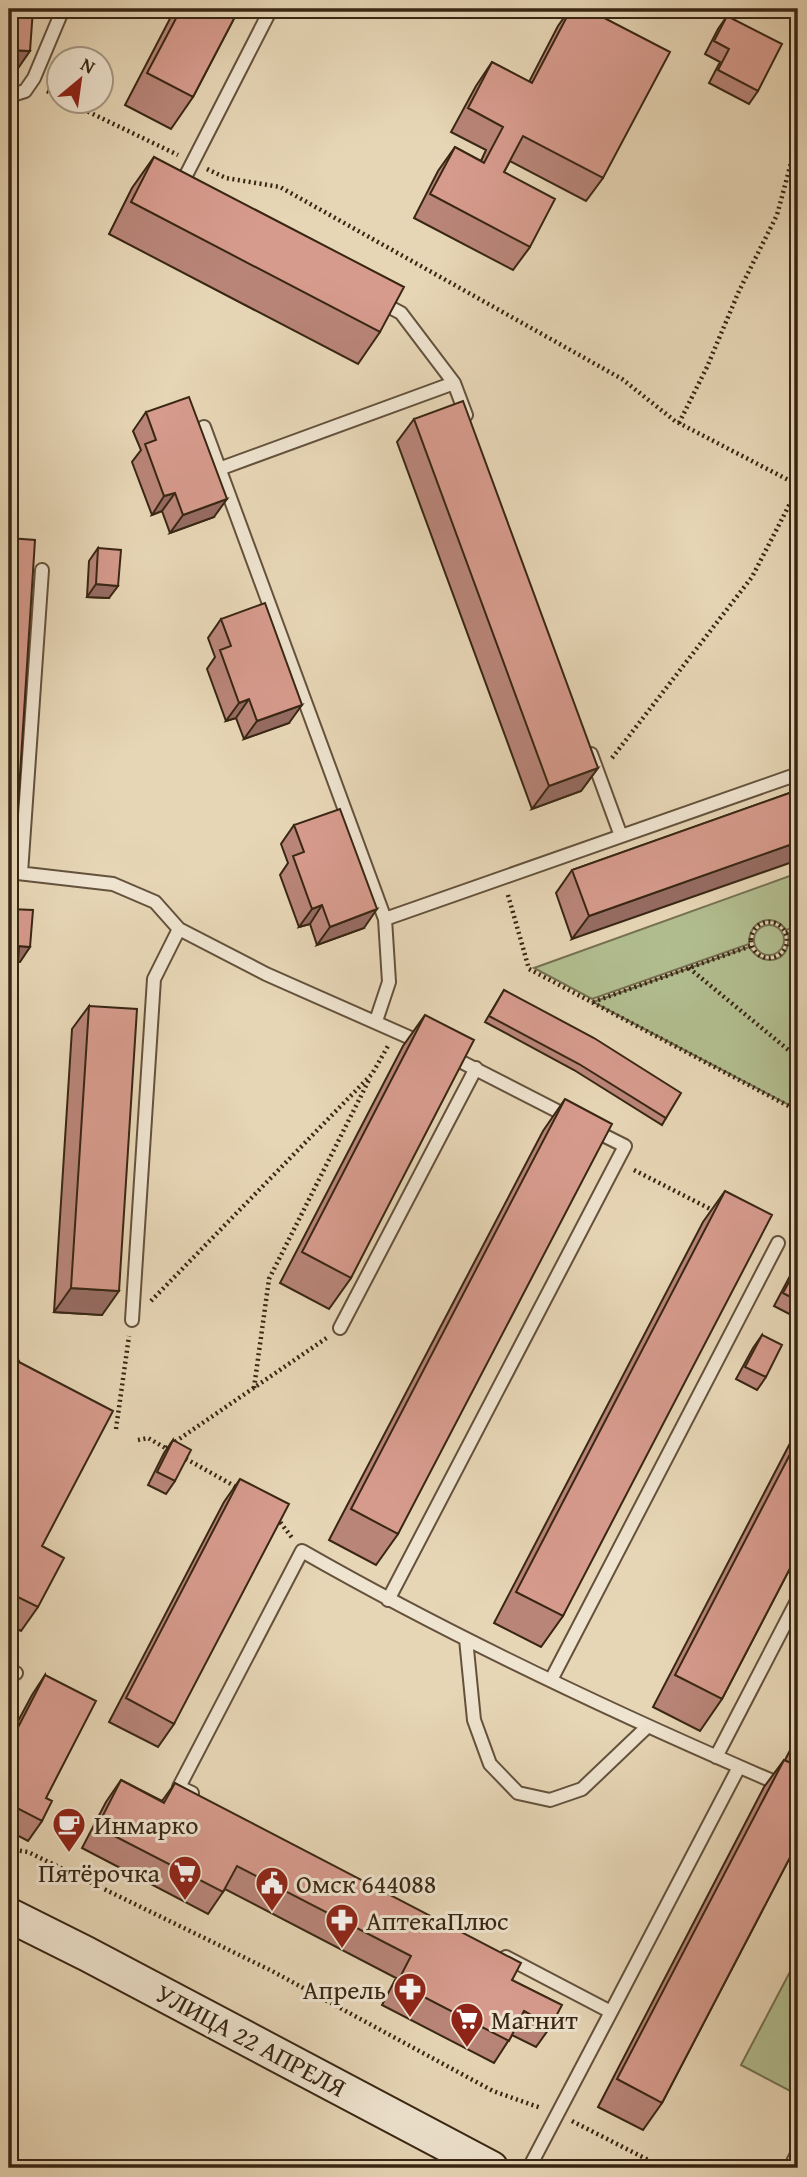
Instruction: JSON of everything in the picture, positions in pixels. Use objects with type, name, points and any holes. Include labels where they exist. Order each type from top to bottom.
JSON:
[{"type":"main road","name":"УЛИЦА 22 АПРЕЛЯ","points":[[9,1915],[491,2168]]},
{"type":"lane","points":[[9,96],[25,91],[34,78],[63,9]]},
{"type":"lane","points":[[189,199],[177,193],[271,9]]},
{"type":"lane","points":[[366,294],[401,313],[454,383],[468,422]]},
{"type":"lane","points":[[219,469],[454,383]]},
{"type":"lane","points":[[204,427],[385,919],[389,982],[376,1021]]},
{"type":"lane","points":[[42,570],[15,872],[113,884],[155,902],[179,929],[266,974],[476,1068],[625,1146],[388,1600]]},
{"type":"lane","points":[[584,736],[621,836]]},
{"type":"lane","points":[[385,919],[798,774]]},
{"type":"lane","points":[[132,1320],[154,979],[179,929]]},
{"type":"lane","points":[[340,1328],[476,1068]]},
{"type":"lane","points":[[551,1681],[778,1243]]},
{"type":"lane","points":[[204,1800],[179,1787],[302,1550],[388,1600],[551,1681],[798,1792]]},
{"type":"lane","points":[[716,1757],[798,1599]]},
{"type":"lane","points":[[466,1639],[474,1720],[490,1764],[518,1793],[550,1800],[582,1789],[648,1726]]},
{"type":"lane","points":[[529,2168],[739,1767]]},
{"type":"lane","points":[[500,1954],[611,2012]]},
{"type":"lane","points":[[790,2168],[798,2152]]},
{"type":"path","points":[[97,116],[226,178],[280,187],[622,379],[679,423],[798,486],[752,577],[598,775]]},
{"type":"path","points":[[679,423],[707,368],[739,290],[777,215],[798,137]]},
{"type":"path","points":[[503,877],[529,969],[798,1111]]},
{"type":"path","points":[[766,922],[781,926],[786,933],[787,941],[780,956],[764,958],[756,954],[751,946],[752,931],[766,922]]},
{"type":"path","points":[[786,933],[798,929]]},
{"type":"path","points":[[592,1002],[751,946]]},
{"type":"path","points":[[689,968],[798,1058]]},
{"type":"path","points":[[254,1388],[269,1279],[396,1031]]},
{"type":"path","points":[[116,1429],[132,1320],[372,1074]]},
{"type":"path","points":[[789,1106],[798,1094]]},
{"type":"path","points":[[617,1161],[729,1218]]},
{"type":"path","points":[[166,1448],[340,1328]]},
{"type":"path","points":[[138,1440],[148,1438],[244,1491]]},
{"type":"path","points":[[274,1513],[302,1550]]},
{"type":"path","points":[[9,1849],[28,1852],[272,1971],[493,2091],[558,2113],[664,2168]]},
{"type":"green space","points":[[798,873],[798,926],[786,930],[775,921],[762,921],[753,929],[749,944],[592,999],[534,968]]},
{"type":"green space","points":[[769,925],[779,930],[784,940],[779,950],[769,955],[759,950],[754,940],[759,930]]},
{"type":"green space","points":[[798,930],[798,1093],[789,1105],[593,1002],[749,947],[762,958],[776,959],[786,950],[788,933]]},
{"type":"green space","points":[[792,1968],[798,1972],[798,2085],[794,2093],[741,2065]]},
{"type":"building","points":[[9,9],[33,9],[30,51],[9,50]]},
{"type":"building","points":[[181,9],[239,9],[193,97],[147,73]]},
{"type":"building","points":[[571,9],[587,9],[670,52],[603,178],[523,136],[504,172],[555,199],[530,247],[430,194],[455,147],[484,163],[503,127],[468,108],[492,62],[532,83]]},
{"type":"building","points":[[727,16],[782,44],[758,91],[718,70],[729,49],[714,41]]},
{"type":"building","points":[[154,157],[404,287],[380,332],[131,202]]},
{"type":"building","points":[[189,397],[227,499],[183,515],[175,493],[164,496],[145,444],[156,440],[146,412]]},
{"type":"building","points":[[463,401],[598,768],[549,786],[414,419]]},
{"type":"building","points":[[9,538],[35,540],[17,822],[9,821]]},
{"type":"building","points":[[98,548],[121,550],[118,586],[96,584]]},
{"type":"building","points":[[265,603],[302,705],[257,721],[249,699],[239,703],[220,650],[231,646],[221,619]]},
{"type":"building","points":[[798,790],[798,842],[589,916],[572,870]]},
{"type":"building","points":[[340,809],[377,909],[330,927],[322,905],[312,909],[293,856],[304,852],[294,825]]},
{"type":"building","points":[[9,909],[33,910],[30,947],[19,946],[15,1008],[9,1008]]},
{"type":"building","points":[[504,990],[594,1038],[681,1093],[666,1118],[579,1064],[489,1016]]},
{"type":"building","points":[[89,1006],[137,1009],[119,1291],[71,1288]]},
{"type":"building","points":[[425,1015],[474,1040],[351,1278],[302,1252]]},
{"type":"building","points":[[9,1080],[13,1081],[9,1150]]},
{"type":"building","points":[[565,1099],[612,1124],[398,1534],[351,1509]]},
{"type":"building","points":[[725,1191],[772,1215],[563,1616],[516,1592]]},
{"type":"building","points":[[798,1265],[798,1301],[783,1293]]},
{"type":"building","points":[[762,1335],[782,1345],[766,1377],[745,1367]]},
{"type":"building","points":[[19,1362],[113,1411],[42,1546],[64,1558],[38,1607],[16,1596],[9,1610],[9,1381]]},
{"type":"building","points":[[798,1439],[798,1553],[722,1699],[675,1675]]},
{"type":"building","points":[[173,1440],[191,1450],[175,1481],[157,1472]]},
{"type":"building","points":[[240,1479],[289,1504],[174,1724],[126,1698]]},
{"type":"building","points":[[45,1675],[96,1701],[46,1798],[52,1801],[42,1821],[9,1804],[9,1740],[11,1741]]},
{"type":"building","points":[[784,1760],[798,1766],[798,1842],[662,2103],[617,2079]]},
{"type":"building","points":[[121,1780],[164,1803],[175,1783],[521,1963],[512,1980],[562,2005],[551,2026],[524,2011],[509,2041],[397,1983],[411,1956],[237,1866],[223,1892],[97,1827]]},
{"type":"place","name":"Инмарко","points":[[69,1854]]},
{"type":"place","name":"Пятёрочка","points":[[185,1902]]},
{"type":"place","name":"Омск 644088","points":[[272,1913]]},
{"type":"place","name":"АптекаПлюс","points":[[342,1950]]},
{"type":"place","name":"Апрель","points":[[410,2019]]},
{"type":"place","name":"Магнит","points":[[467,2049]]}]
